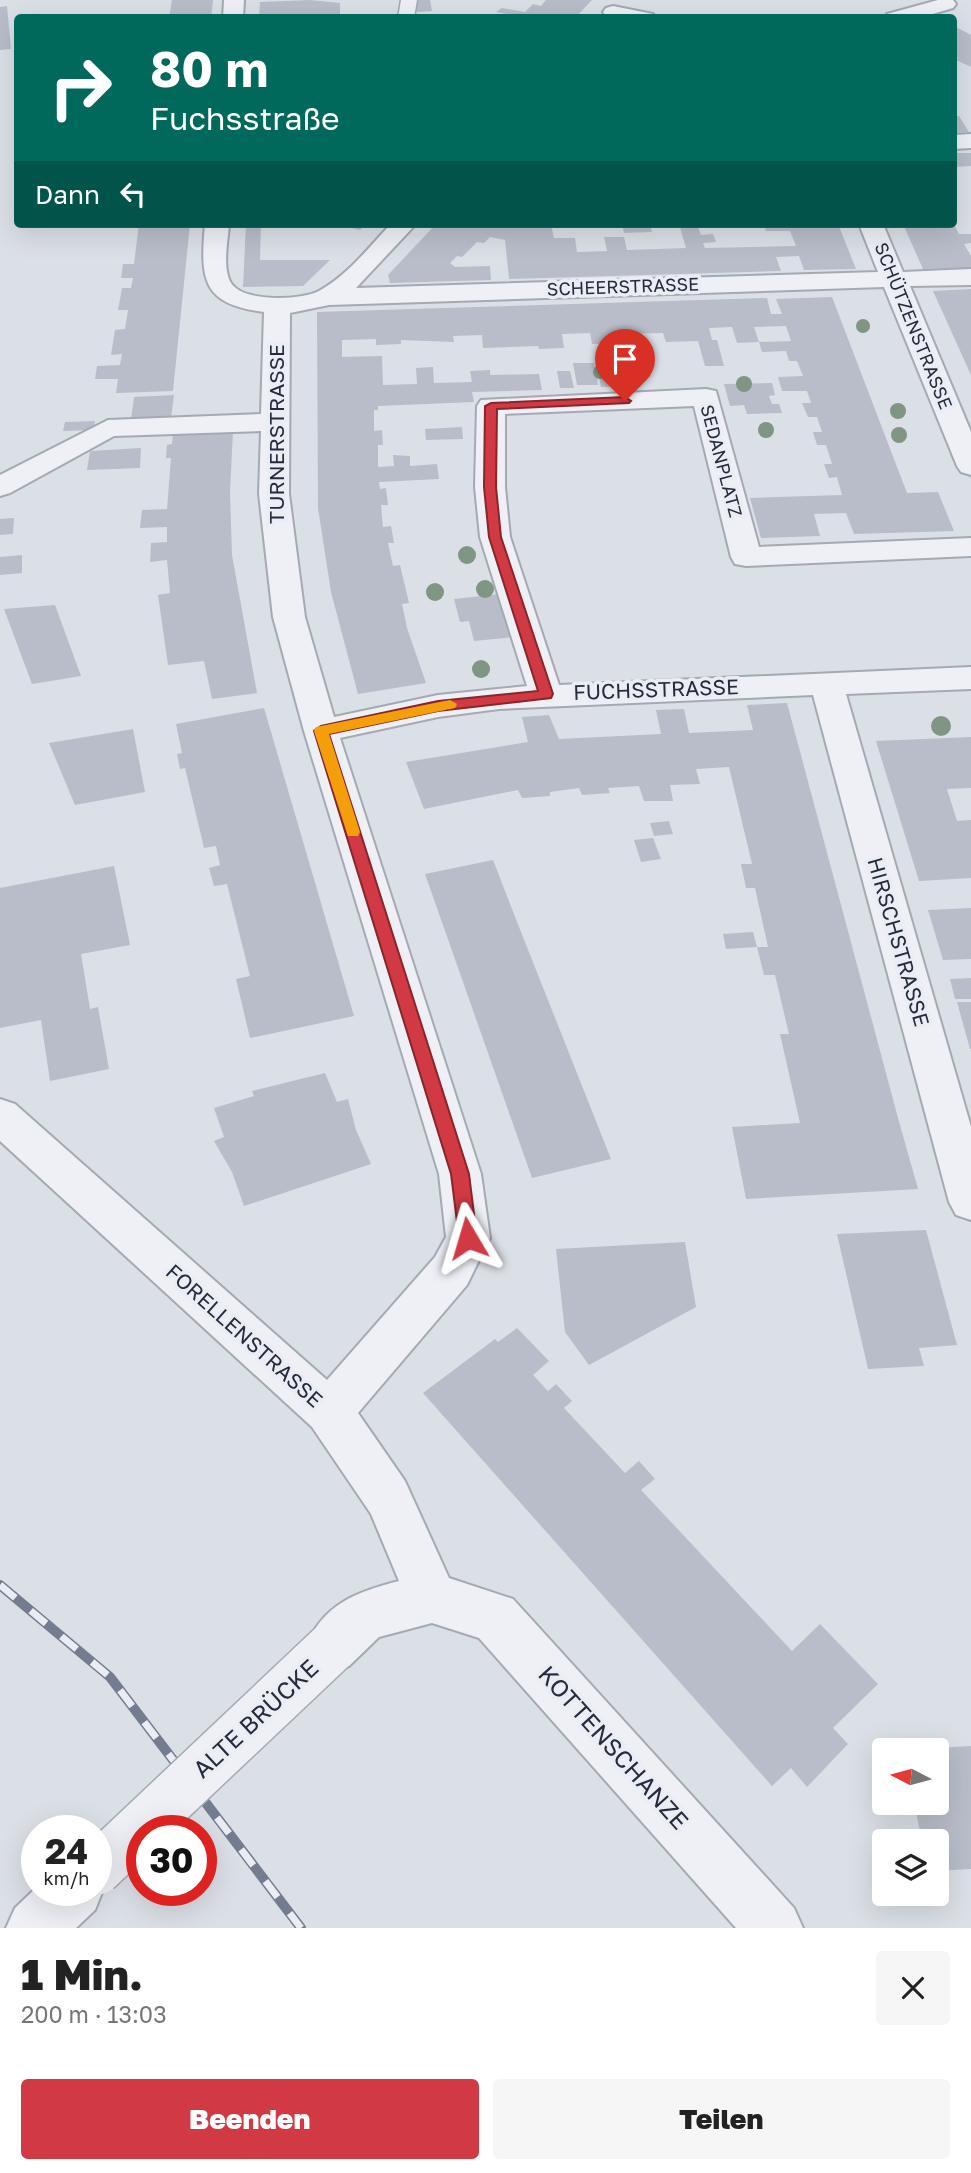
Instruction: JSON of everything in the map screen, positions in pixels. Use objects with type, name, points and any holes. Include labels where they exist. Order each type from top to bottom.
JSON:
[{"type":"street","points":[[911,14],[948,5]]},
{"type":"street","points":[[217,228],[213,273],[221,291],[246,303],[277,306]]},
{"type":"street","points":[[327,297],[353,279],[400,228]]},
{"type":"street","name":"SCHÜTZENSTRASSE","points":[[873,228],[971,466]]},
{"type":"street","name":"SCHEERSTRASSE","points":[[277,306],[304,304],[327,297],[971,276]]},
{"type":"street","name":"TURNERSTRASSE","points":[[277,306],[274,494],[282,580],[289,617],[321,731],[460,1174],[468,1238],[451,1271],[329,1412]]},
{"type":"street","name":"SEDANPLATZ","points":[[546,694],[495,537],[490,487],[491,406],[706,397],[747,557],[971,547]]},
{"type":"street","points":[[0,487],[108,428],[276,422]]},
{"type":"street","points":[[826,683],[971,678]]},
{"type":"street","name":"FUCHSSTRASSE","points":[[321,731],[438,706],[546,694],[826,683]]},
{"type":"street","name":"HIRSCHSTRASSE","points":[[826,683],[971,1202]]},
{"type":"street","name":"FORELLENSTRASSE","points":[[0,1116],[329,1412],[388,1498],[432,1598]]},
{"type":"street","name":"ALTE BRÜCKE","points":[[112,1855],[365,1615],[432,1598]]},
{"type":"street","name":"KOTTENSCHANZE","points":[[432,1598],[495,1618],[774,1928]]},
{"type":"building","points":[[172,0],[213,0],[211,14],[170,14]]},
{"type":"building","points":[[310,0],[340,3],[340,14],[259,14],[260,2]]},
{"type":"building","points":[[415,0],[430,0],[432,11],[417,12]]},
{"type":"building","points":[[546,0],[592,0],[579,14],[496,12],[502,8],[525,12],[533,4],[541,6]]},
{"type":"building","points":[[7,6],[11,49],[0,50],[0,7]]},
{"type":"building","points":[[957,28],[971,35],[971,67],[957,60]]},
{"type":"building","points":[[957,116],[959,116],[969,132],[957,133]]},
{"type":"building","points":[[957,153],[971,153],[971,166],[957,167]]},
{"type":"building","points":[[138,228],[190,228],[173,391],[116,393],[118,379],[95,379],[97,366],[120,365],[122,354],[111,355],[115,330],[125,329],[128,310],[118,310],[122,288],[131,288],[133,278],[121,278],[123,264],[134,264]]},
{"type":"building","points":[[246,228],[261,228],[260,260],[330,260],[303,286],[243,287]]},
{"type":"building","points":[[432,228],[552,228],[554,238],[575,238],[577,252],[607,251],[604,237],[624,237],[627,250],[686,248],[680,228],[698,228],[701,235],[713,234],[716,242],[703,243],[705,248],[796,246],[790,231],[766,231],[765,228],[840,228],[856,269],[804,270],[799,256],[776,257],[781,271],[509,279],[505,240],[490,237],[484,243],[477,242],[462,257],[457,256],[450,263],[455,267],[490,266],[491,280],[390,283],[388,275]]},
{"type":"building","points":[[623,228],[651,228],[652,232],[624,233]]},
{"type":"building","points":[[905,228],[956,228],[959,234],[971,234],[971,243],[964,244],[971,256],[971,268],[923,269]]},
{"type":"building","points":[[971,289],[971,375],[933,291]]},
{"type":"building","points":[[832,297],[907,493],[938,492],[954,531],[854,534],[846,513],[814,514],[820,536],[761,538],[750,498],[842,495],[837,477],[829,478],[824,464],[832,464],[826,445],[817,445],[813,432],[822,432],[817,417],[808,417],[802,403],[811,403],[807,391],[782,391],[778,377],[803,376],[797,361],[789,361],[786,351],[762,352],[759,342],[737,343],[732,327],[709,328],[712,340],[717,340],[724,366],[705,366],[698,341],[666,342],[663,333],[616,334],[618,343],[592,344],[590,333],[562,334],[564,348],[539,349],[538,346],[483,348],[482,335],[453,336],[454,342],[401,340],[401,344],[376,345],[376,339],[342,340],[342,357],[382,356],[383,385],[417,384],[416,368],[433,367],[434,383],[472,382],[470,371],[490,370],[490,375],[539,374],[542,390],[472,392],[474,402],[378,406],[378,410],[374,410],[374,431],[382,430],[383,445],[378,445],[378,467],[394,466],[393,455],[410,456],[410,466],[437,464],[439,479],[379,482],[380,489],[386,488],[388,505],[381,505],[383,527],[391,526],[394,543],[388,543],[393,566],[400,565],[409,603],[402,604],[407,628],[426,683],[358,694],[331,592],[318,508],[317,312],[767,298],[771,314],[782,314],[776,299]],"holes":[[[786,326],[791,341],[759,342],[754,327]]]},
{"type":"building","points":[[573,363],[594,363],[598,385],[577,385]]},
{"type":"building","points":[[557,371],[570,371],[574,388],[560,388]]},
{"type":"building","points":[[635,375],[637,386],[601,387],[599,376]]},
{"type":"building","points":[[772,383],[775,395],[769,396],[772,404],[779,404],[782,413],[747,414],[744,405],[730,406],[724,384]]},
{"type":"building","points":[[174,395],[171,418],[131,420],[134,397]]},
{"type":"building","points":[[95,421],[93,430],[63,431],[65,422]]},
{"type":"building","points":[[462,427],[463,439],[426,440],[425,429]]},
{"type":"building","points":[[233,431],[230,492],[232,555],[257,693],[212,699],[204,661],[168,665],[158,595],[170,593],[167,560],[150,562],[151,543],[167,542],[167,527],[140,528],[142,510],[167,509],[171,458],[166,458],[167,445],[172,444],[173,433]]},
{"type":"building","points":[[141,448],[140,468],[87,470],[90,451]]},
{"type":"building","points":[[14,518],[13,534],[0,535],[0,519]]},
{"type":"building","points":[[22,555],[22,573],[0,575],[0,557]]},
{"type":"building","points":[[500,594],[514,637],[474,641],[469,621],[460,622],[454,599]]},
{"type":"building","points":[[55,605],[81,676],[32,684],[4,609]]},
{"type":"building","points":[[787,703],[918,1189],[746,1199],[732,1127],[800,1123],[780,1034],[789,1034],[775,975],[764,975],[757,947],[768,947],[755,888],[746,888],[741,864],[752,864],[729,767],[696,769],[700,784],[670,785],[673,801],[644,801],[639,786],[608,788],[610,793],[582,795],[579,788],[550,792],[550,796],[522,798],[518,790],[424,809],[406,762],[528,742],[522,717],[549,715],[559,739],[661,734],[656,710],[684,709],[689,733],[753,730],[747,705]]},
{"type":"building","points":[[264,708],[354,1016],[250,1038],[236,979],[250,976],[227,884],[214,886],[209,868],[220,865],[216,846],[204,848],[185,768],[180,769],[177,754],[182,753],[176,724]]},
{"type":"building","points":[[133,729],[145,792],[75,805],[49,743]]},
{"type":"building","points":[[971,737],[971,788],[947,789],[957,821],[971,820],[971,878],[919,881],[876,741]]},
{"type":"building","points":[[669,821],[673,834],[654,836],[650,823]]},
{"type":"building","points":[[653,838],[661,859],[641,862],[634,840]]},
{"type":"building","points":[[493,860],[611,1159],[532,1178],[425,874]]},
{"type":"building","points":[[114,866],[130,945],[81,954],[90,1009],[98,1007],[109,1069],[50,1081],[41,1020],[0,1028],[0,888]]},
{"type":"building","points":[[971,908],[971,959],[943,960],[928,910]]},
{"type":"building","points":[[753,932],[757,947],[726,949],[723,934]]},
{"type":"building","points":[[971,978],[971,999],[955,999],[950,979]]},
{"type":"building","points":[[957,1002],[971,1002],[971,1049],[970,1049]]},
{"type":"building","points":[[325,1073],[337,1102],[348,1099],[356,1130],[371,1164],[244,1206],[232,1172],[214,1141],[224,1137],[214,1108],[254,1096],[252,1091]]},
{"type":"building","points":[[926,1230],[957,1345],[919,1348],[924,1366],[868,1369],[837,1234]]},
{"type":"building","points":[[685,1242],[696,1307],[589,1365],[565,1332],[556,1249]]},
{"type":"building","points":[[517,1328],[549,1361],[533,1375],[548,1391],[556,1384],[572,1401],[564,1408],[625,1473],[639,1461],[655,1479],[641,1490],[792,1651],[820,1624],[878,1684],[833,1728],[848,1744],[807,1787],[791,1768],[772,1786],[423,1393],[495,1339],[498,1342]]},
{"type":"building","points":[[971,1746],[971,1869],[949,1870],[949,1829],[920,1829],[917,1815],[949,1815],[949,1747]]},
{"type":"railway","points":[[0,1585],[110,1677],[301,1928]]},
{"type":"slow traffic","points":[[353,832],[321,731],[450,704]]},
{"type":"route","points":[[468,1238],[460,1174],[321,731],[438,706],[546,694],[495,537],[490,487],[491,406],[625,401]]}]
